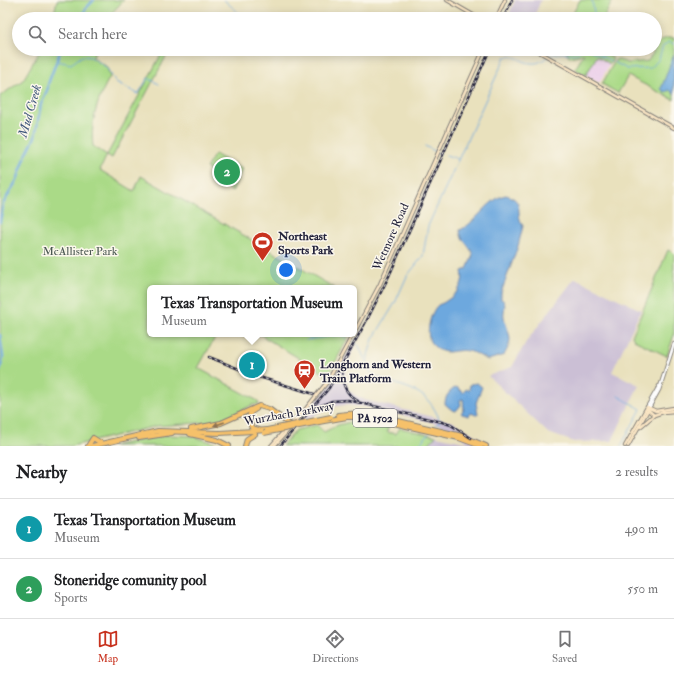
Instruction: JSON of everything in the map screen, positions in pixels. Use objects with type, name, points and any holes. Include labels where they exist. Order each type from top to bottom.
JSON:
[{"type":"highway","points":[[175,431],[212,426],[258,406],[269,410],[289,424]]},
{"type":"highway","points":[[266,432],[256,430],[250,425],[248,416],[252,410],[262,409],[289,424]]},
{"type":"highway","name":"Wurzbach Parkway","points":[[103,445],[153,432],[266,432],[331,417],[348,414],[364,414],[467,437],[486,446]]},
{"type":"highway","name":"Wurzbach Parkway","points":[[92,446],[152,435],[255,434],[347,417],[367,417],[426,428],[465,439],[481,446]]},
{"type":"highway","points":[[285,430],[289,424]]},
{"type":"highway","points":[[189,434],[217,440],[229,446]]},
{"type":"highway","points":[[245,446],[247,439],[255,434]]},
{"type":"highway","points":[[88,446],[93,438],[103,445]]},
{"type":"main road","points":[[447,0],[468,12]]},
{"type":"main road","points":[[499,12],[505,0]]},
{"type":"main road","name":"Wetmore Road","points":[[357,327],[380,284],[481,56]]},
{"type":"main road","points":[[547,56],[674,128]]},
{"type":"main road","name":"Wetmore Road","points":[[273,446],[289,424],[307,407],[328,381],[352,337]]},
{"type":"main road","name":"Wetmore Road","points":[[289,424],[307,407]]},
{"type":"main road","points":[[648,409],[656,411],[674,410]]},
{"type":"main road","points":[[648,409],[654,415]]},
{"type":"main road","points":[[626,446],[637,430],[648,409]]},
{"type":"main road","points":[[626,446],[648,409]]},
{"type":"main road","points":[[637,430],[654,415],[674,410]]},
{"type":"main road","name":"Wetmore Road","points":[[273,446],[285,430]]},
{"type":"street","points":[[648,409],[659,390],[674,344]]},
{"type":"shaded area","points":[[515,0],[541,0],[536,12],[510,12]]},
{"type":"shaded area","points":[[597,56],[610,64],[599,83],[586,75]]},
{"type":"shaded area","points":[[575,278],[641,310],[612,372],[639,385],[612,441],[574,442],[548,433],[488,376],[512,367],[526,342]]},
{"type":"shaded area","points":[[353,344],[355,345],[345,370],[348,390],[360,398],[369,401],[453,422],[493,446],[427,446],[436,436],[469,443],[448,428],[431,422],[368,407],[345,405],[330,407],[305,420],[303,418],[329,385]]},
{"type":"green space","points":[[57,0],[124,0],[113,12],[54,12]]},
{"type":"green space","points":[[580,0],[613,0],[607,12],[574,12]]},
{"type":"green space","points":[[666,38],[674,38],[674,100],[628,76],[618,93],[602,84],[616,59],[628,63],[648,61],[651,56],[662,56],[662,40]]},
{"type":"green space","name":"McAllister Park","points":[[37,56],[93,56],[93,58],[107,67],[110,77],[96,110],[92,137],[93,146],[107,155],[100,170],[134,191],[141,176],[330,285],[147,285],[147,337],[215,337],[198,368],[258,401],[259,404],[252,405],[230,416],[212,422],[157,426],[72,446],[0,446],[0,96],[23,80]]},
{"type":"green space","points":[[160,56],[166,56],[112,158],[107,155]]},
{"type":"green space","points":[[583,56],[597,56],[586,75],[575,69]]},
{"type":"green space","points":[[597,56],[609,56],[613,58],[610,64]]},
{"type":"green space","points":[[215,154],[242,169],[232,192],[229,190],[232,184],[206,168]]},
{"type":"green space","points":[[668,250],[674,253],[674,335],[667,356],[634,340],[632,336]]},
{"type":"green space","points":[[264,337],[348,337],[328,376]]},
{"type":"green space","points":[[358,420],[389,425],[387,432],[396,434],[400,428],[436,436],[427,446],[282,446],[296,430],[317,425],[324,432],[338,425]]},
{"type":"green space","points":[[168,435],[192,436],[224,446],[111,446]]},
{"type":"water","points":[[674,54],[674,94],[670,90],[665,92],[661,89]]},
{"type":"water","points":[[506,195],[516,200],[519,208],[519,216],[523,226],[518,246],[501,293],[501,299],[505,303],[504,317],[510,336],[507,349],[504,355],[488,360],[476,353],[463,350],[449,352],[441,351],[431,343],[429,339],[428,329],[431,318],[435,308],[438,305],[457,292],[463,276],[462,271],[467,269],[473,255],[460,234],[460,230],[472,222],[494,201]]},
{"type":"water","points":[[477,383],[482,387],[476,403],[478,414],[476,415],[471,413],[469,416],[461,413],[464,409],[463,399],[460,400],[461,405],[456,411],[452,410],[445,404],[447,396],[454,388],[457,387],[463,393],[466,389],[469,390],[470,384]]},
{"type":"waterway","name":"Mud Creek","points":[[84,12],[94,0]]},
{"type":"waterway","points":[[224,0],[238,12]]},
{"type":"waterway","points":[[592,0],[594,12]]},
{"type":"waterway","points":[[664,46],[668,42],[674,44]]},
{"type":"waterway","name":"Mud Creek","points":[[26,155],[35,137],[41,104],[58,56]]},
{"type":"waterway","points":[[57,61],[71,64],[82,56],[91,57],[106,67],[116,82],[127,88]]},
{"type":"waterway","points":[[434,428],[440,421],[434,408],[427,400],[419,393],[411,389],[382,379],[371,373],[367,366],[368,355],[373,339],[395,303],[407,276],[423,256],[428,226],[505,57],[509,56]]},
{"type":"waterway","points":[[509,56],[528,63],[535,63],[550,56]]},
{"type":"waterway","points":[[601,56],[611,61]]},
{"type":"waterway","points":[[614,62],[627,69],[651,68],[660,56]]},
{"type":"waterway","points":[[143,86],[148,78],[159,84]]},
{"type":"waterway","points":[[129,89],[138,94],[142,88]]},
{"type":"waterway","points":[[425,146],[440,154]]},
{"type":"waterway","points":[[446,155],[458,159]]},
{"type":"waterway","name":"Mud Creek","points":[[0,222],[3,204],[17,180],[25,158]]},
{"type":"waterway","name":"Mud Creek","points":[[0,335],[3,357],[0,371]]},
{"type":"waterway","points":[[306,340],[327,337]]},
{"type":"waterway","points":[[353,340],[359,346],[367,365]]},
{"type":"waterway","points":[[618,396],[641,409],[621,446]]},
{"type":"waterway","points":[[418,446],[429,433]]},
{"type":"railway","points":[[506,12],[512,0]]},
{"type":"railway","points":[[280,446],[329,388],[367,320],[389,276],[487,56]]},
{"type":"railway","points":[[209,357],[259,377],[314,394]]},
{"type":"railway","points":[[343,367],[342,377],[344,387],[350,395],[358,401]]},
{"type":"railway","points":[[316,408],[332,401],[348,400],[442,422],[451,425],[471,438]]},
{"type":"place","name":"Stoneridge comunity pool","points":[[227,172]]},
{"type":"place","name":"Northeast Sports Park","points":[[263,262]]},
{"type":"place","name":"Texas Transportation Museum","points":[[252,365]]},
{"type":"place","name":"Longhorn and Western Train Platform","points":[[305,390]]}]
